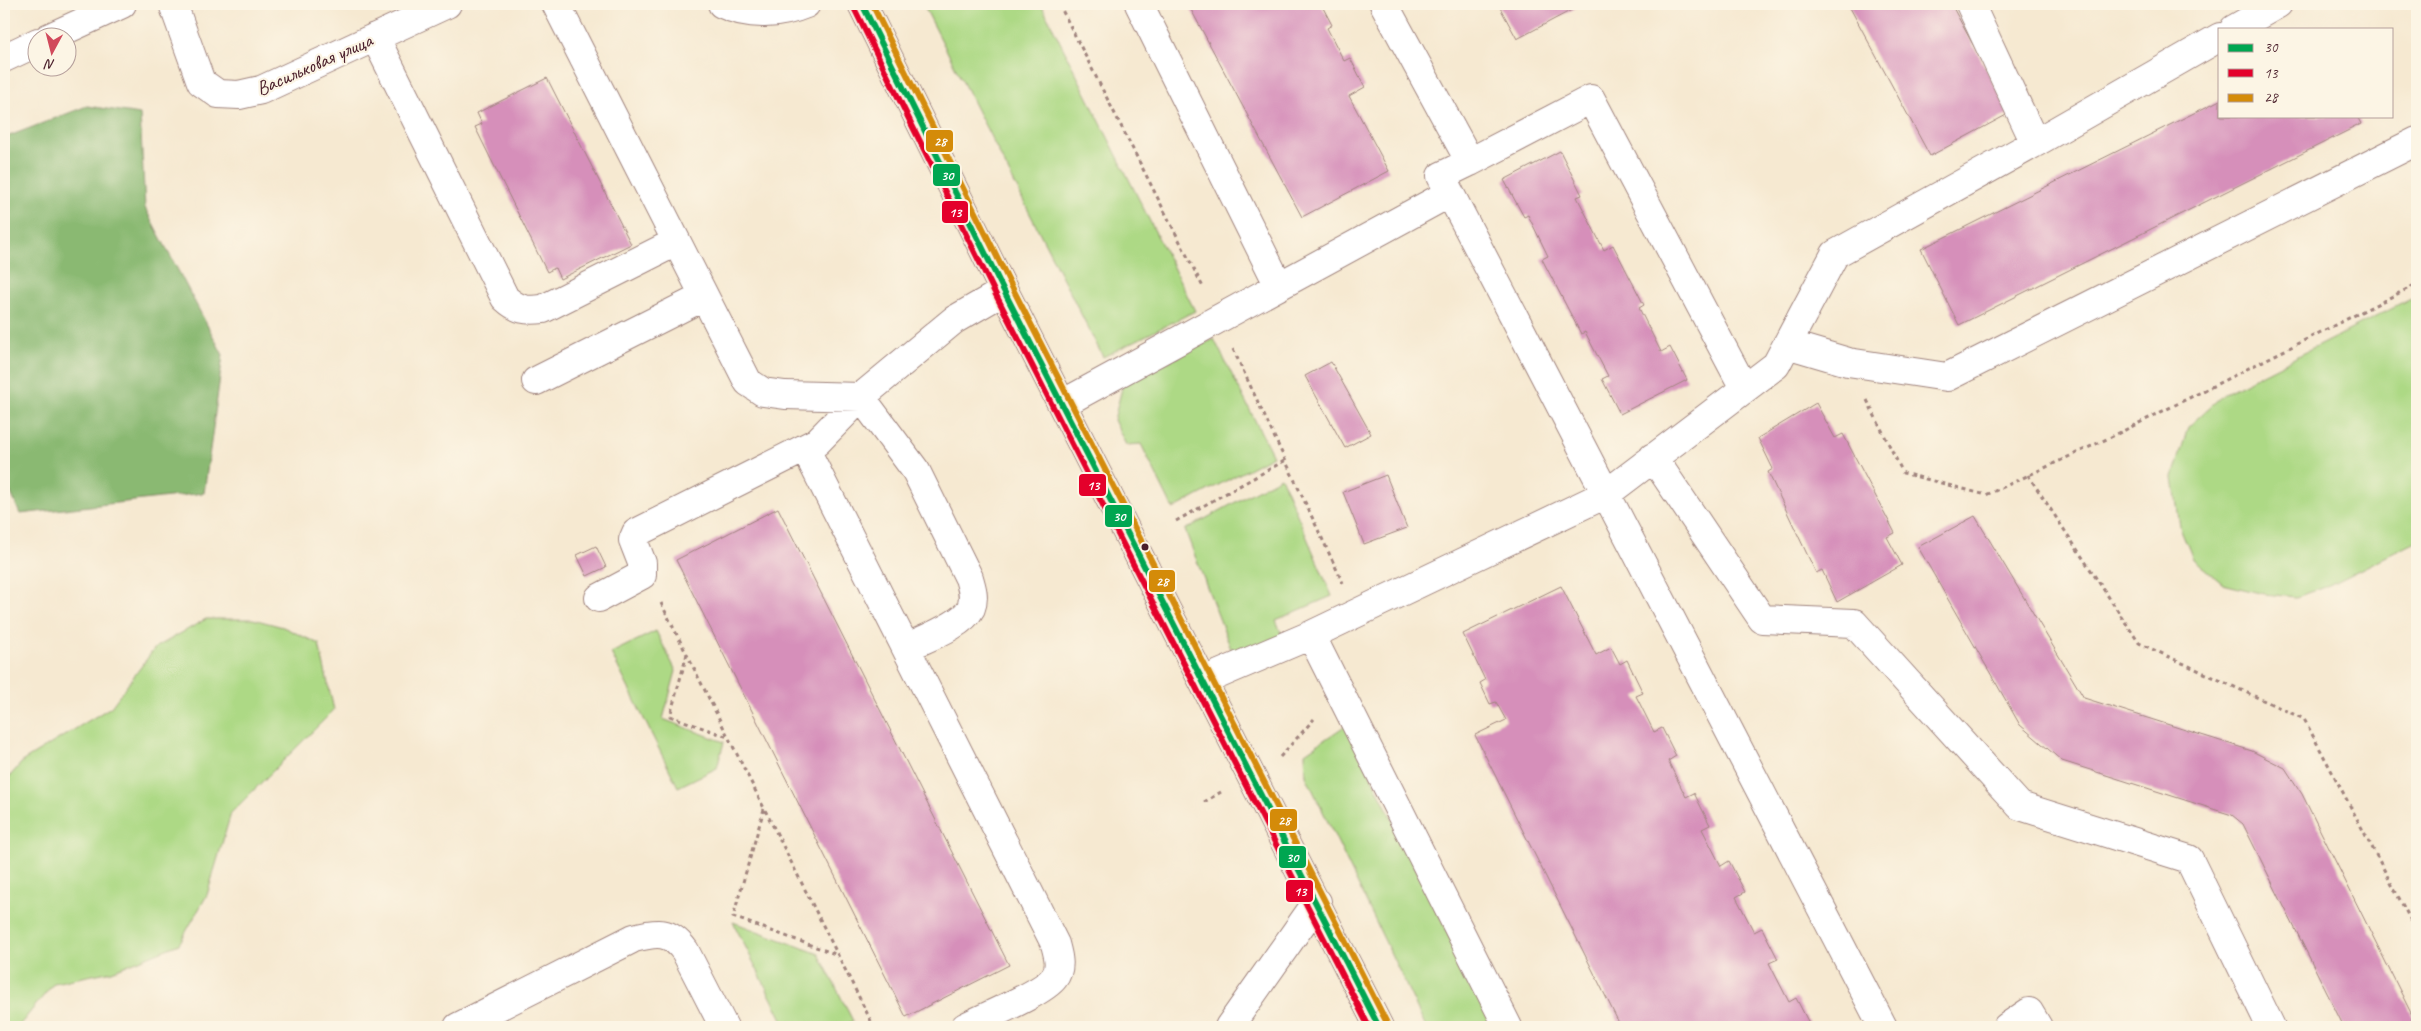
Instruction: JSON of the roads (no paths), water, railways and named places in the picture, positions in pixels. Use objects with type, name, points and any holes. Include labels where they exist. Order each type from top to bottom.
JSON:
[{"type":"street","points":[[70,28],[122,4]]},
{"type":"street","name":"Васильковая улица","points":[[173,4],[201,82],[218,94],[239,95],[261,90],[447,4]]},
{"type":"street","points":[[556,4],[703,297],[748,382],[763,392],[785,395],[861,396]]},
{"type":"street","points":[[722,4],[766,14],[793,9],[806,4]]},
{"type":"street","points":[[862,4],[1004,291],[1317,902],[1379,1027]]},
{"type":"street","points":[[1139,4],[1278,286]]},
{"type":"street","points":[[1384,4],[1470,162]]},
{"type":"street","points":[[1970,4],[2035,143]]},
{"type":"street","points":[[2236,28],[2278,4]]},
{"type":"street","points":[[374,38],[505,298],[515,307],[528,311],[543,309],[676,242]]},
{"type":"street","points":[[1203,681],[1311,635],[1606,494],[1776,365],[1835,254],[2218,38]]},
{"type":"street","points":[[4,58],[28,47]]},
{"type":"street","points":[[1744,388],[1591,99],[1441,176],[1883,1027]]},
{"type":"street","points":[[1787,344],[1848,362],[1947,377],[2417,141]]},
{"type":"street","points":[[1062,404],[1450,193]]},
{"type":"street","points":[[599,598],[642,575],[642,563],[633,540],[636,534],[805,448],[825,435],[861,396],[954,320],[1004,291]]},
{"type":"street","points":[[536,381],[703,297]]},
{"type":"street","points":[[861,396],[916,471],[969,578],[973,593],[971,607],[963,619],[906,648]]},
{"type":"street","points":[[805,448],[1055,944],[1060,961],[1055,978],[1041,989],[965,1027]]},
{"type":"street","points":[[1653,458],[1762,619],[1854,623],[2020,806],[2189,859],[2271,1027]]},
{"type":"street","points":[[1311,635],[1508,1027]]},
{"type":"street","points":[[1228,1027],[1317,902]]},
{"type":"street","points":[[458,1027],[634,938],[650,934],[665,934],[677,940],[685,951],[724,1027]]},
{"type":"street","points":[[2007,1027],[2030,1012],[2038,1027]]}]
